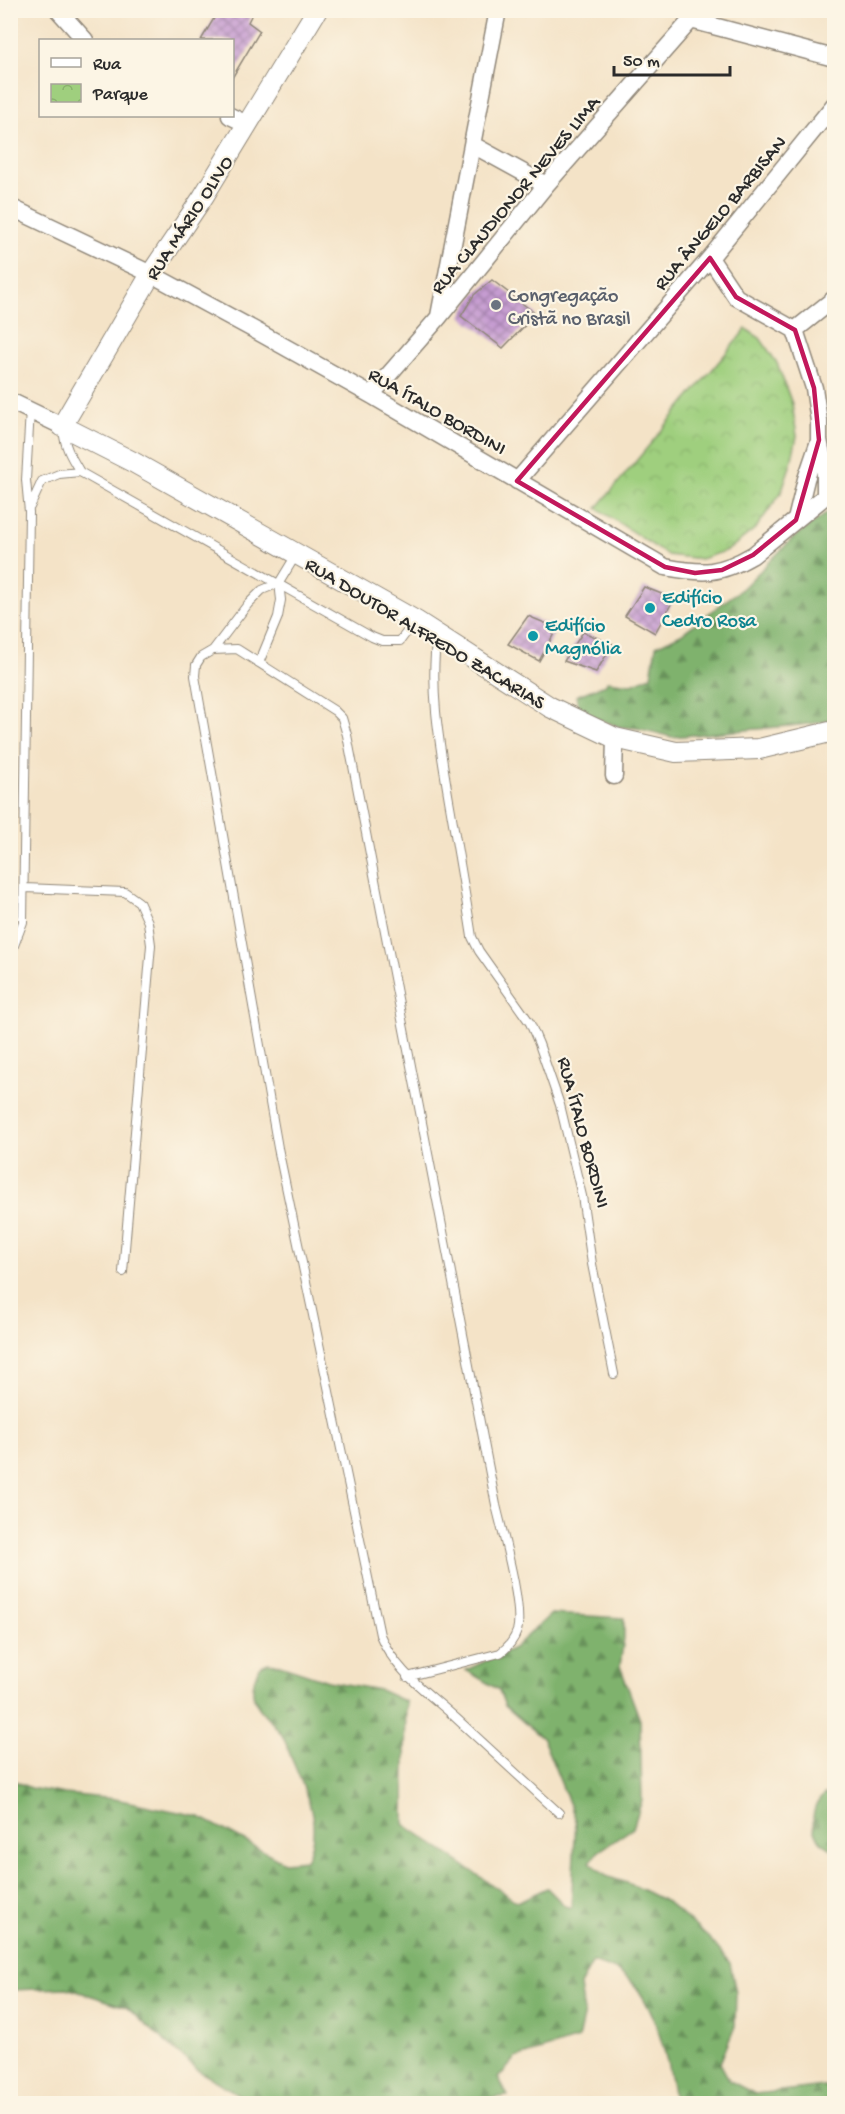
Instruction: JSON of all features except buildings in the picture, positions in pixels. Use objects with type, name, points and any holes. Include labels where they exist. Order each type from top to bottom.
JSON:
[{"type":"street","points":[[58,10],[84,39]]},
{"type":"street","name":"RUA MÁRIO OLIVO","points":[[62,426],[151,274],[203,197],[238,120],[317,10]]},
{"type":"street","points":[[439,317],[498,10]]},
{"type":"street","points":[[689,15],[834,58]]},
{"type":"street","name":"RUA CLAUDIONOR NEVES LIMA","points":[[371,395],[439,317],[689,15]]},
{"type":"street","name":"RUA ÂNGELO BARBISAN","points":[[517,482],[710,258],[834,105]]},
{"type":"street","points":[[473,145],[546,185]]},
{"type":"street","name":"RUA ÍTALO BORDINI","points":[[10,207],[151,274],[371,395],[665,567],[695,573],[722,570],[738,564],[753,555],[830,493]]},
{"type":"street","points":[[710,258],[736,297],[795,330],[814,388],[819,420],[819,440],[796,520]]},
{"type":"street","points":[[795,330],[834,299]]},
{"type":"street","name":"RUA DOUTOR ALFREDO ZACARIAS","points":[[10,400],[133,462],[416,621],[550,707],[615,738],[676,752],[759,749],[834,731]]},
{"type":"street","points":[[819,440],[829,462],[830,493]]},
{"type":"street","points":[[614,776],[615,738]]},
{"type":"lane","points":[[10,956],[24,922],[29,512],[26,480],[30,410]]},
{"type":"lane","points":[[62,426],[68,453],[80,472],[382,641],[400,641],[416,621]]},
{"type":"lane","points":[[29,512],[42,481],[59,474],[80,472]]},
{"type":"lane","points":[[296,555],[279,583],[262,590],[248,604],[213,650],[201,657],[196,665],[195,676],[278,1148],[380,1635],[386,1650],[407,1677],[444,1706],[559,1813]]},
{"type":"lane","points":[[259,663],[278,617],[281,600],[279,583]]},
{"type":"lane","name":"RUA ÍTALO BORDINI","points":[[437,635],[433,660],[434,693],[442,760],[472,937],[478,951],[530,1023],[560,1105],[582,1196],[592,1264],[614,1374]]},
{"type":"lane","points":[[213,650],[237,649],[335,711],[342,718],[496,1505],[518,1606],[517,1631],[508,1647],[500,1653],[407,1677]]},
{"type":"lane","points":[[24,888],[125,892],[139,902],[148,922],[151,945],[123,1272]]},
{"type":"highlighted area","points":[[710,258],[736,297],[795,330],[814,388],[819,440],[796,520],[753,555],[722,570],[695,573],[665,567],[517,481]]},
{"type":"green space","points":[[746,329],[760,338],[777,363],[792,404],[797,436],[781,493],[756,528],[728,550],[701,559],[667,555],[597,508]]},
{"type":"green space","points":[[834,508],[834,720],[672,737],[637,728],[620,727],[601,720],[581,718],[576,696],[606,684],[607,681],[632,684],[651,676],[656,646],[681,634],[743,588],[792,539]]},
{"type":"green space","points":[[551,1614],[624,1618],[620,1666],[640,1720],[642,1800],[633,1828],[598,1852],[590,1862],[606,1876],[635,1886],[667,1902],[710,1939],[730,1963],[736,1993],[735,2026],[720,2063],[730,2081],[755,2094],[824,2086],[834,2090],[834,2103],[669,2103],[674,2100],[664,2049],[642,1995],[619,1972],[593,1962],[580,1985],[584,2013],[578,2039],[516,2058],[498,2078],[508,2096],[441,2104],[281,2104],[255,2098],[246,2099],[197,2070],[126,2007],[67,1988],[11,1990],[10,1779],[30,1788],[115,1799],[198,1816],[284,1862],[306,1860],[313,1835],[308,1798],[282,1735],[256,1704],[254,1697],[253,1689],[259,1667],[268,1663],[328,1681],[380,1690],[406,1702],[404,1824],[517,1902],[547,1888],[565,1906],[571,1908],[576,1820],[543,1739],[505,1706],[499,1690],[466,1670],[514,1648]]},
{"type":"green space","points":[[824,1795],[834,1795],[834,1851],[820,1841],[814,1827],[814,1810]]},
{"type":"place","name":"Congregação Cristã no Brasil","points":[[496,305]]},
{"type":"place","name":"Edifício Cedro Rosa","points":[[650,608]]},
{"type":"place","name":"Edifício Magnólia","points":[[533,636]]}]
